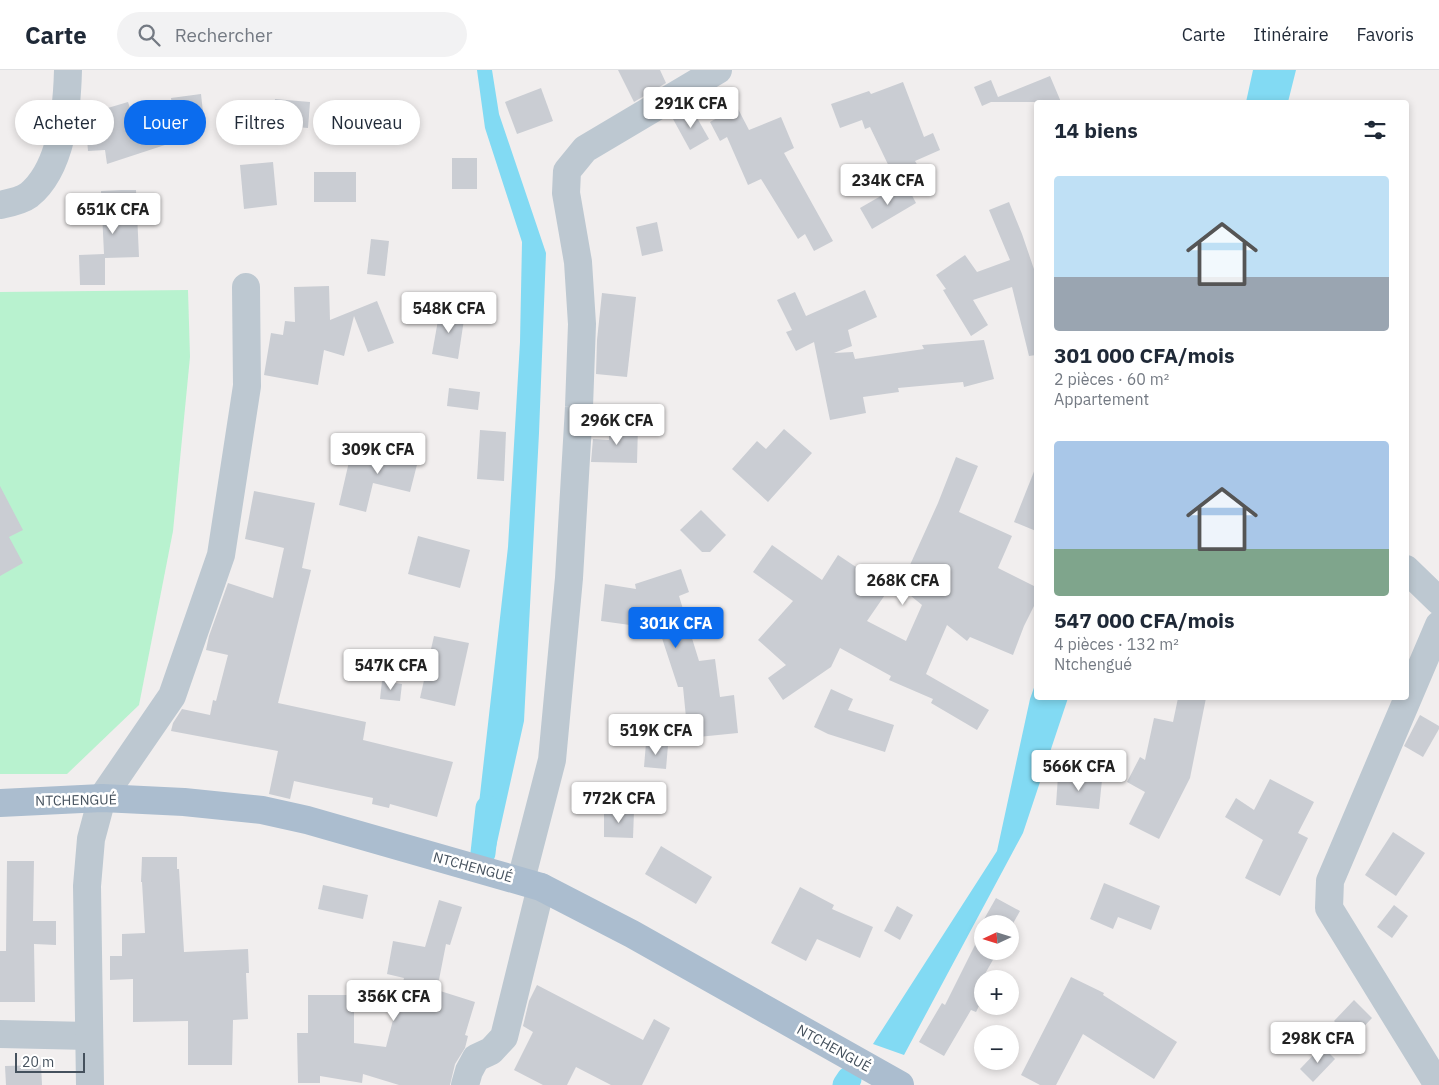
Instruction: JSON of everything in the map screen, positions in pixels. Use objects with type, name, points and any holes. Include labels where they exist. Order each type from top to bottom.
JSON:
[{"type":"main road","name":"NTCHENGUÉ","points":[[0,803],[102,798],[184,802],[262,810],[308,820],[531,884],[632,934],[900,1085]]},
{"type":"street","points":[[0,206],[27,196],[42,182],[51,164],[64,125],[68,70]]},
{"type":"street","points":[[466,1085],[469,1071],[476,1058],[491,1051],[504,1037],[552,760],[569,568],[582,324],[578,262],[566,193],[567,171],[585,150],[718,70]]},
{"type":"street","points":[[90,1085],[87,886],[90,839],[102,798],[172,696],[221,555],[247,386],[246,287]]},
{"type":"street","points":[[1409,572],[1439,602]]},
{"type":"street","points":[[1409,695],[1439,625]]},
{"type":"street","points":[[1407,700],[1330,881],[1329,908],[1438,1085]]},
{"type":"street","points":[[0,1034],[89,1036]]},
{"type":"green space","points":[[188,290],[190,357],[173,531],[139,705],[67,774],[0,774],[0,292]]},
{"type":"water","points":[[477,70],[492,70],[499,114],[546,253],[524,721],[496,847],[475,839],[508,547],[520,342],[522,242],[485,128]]},
{"type":"water","points":[[1253,70],[1296,70],[1288,100],[1246,100]]},
{"type":"water","points":[[1034,688],[1034,700],[1067,700],[1023,833],[979,915],[974,915],[974,924],[904,1055],[873,1044],[997,851]]},
{"type":"building","points":[[618,70],[660,70],[666,83],[634,102]]},
{"type":"building","points":[[1050,76],[1060,100],[991,102],[982,106],[974,87],[991,80],[998,97]]},
{"type":"building","points":[[903,82],[924,137],[933,133],[940,150],[915,161],[918,166],[895,179],[870,127],[865,129],[862,120],[840,128],[831,104],[869,91],[871,94]]},
{"type":"building","points":[[541,88],[553,121],[517,134],[505,102]]},
{"type":"building","points":[[201,94],[202,100],[171,100],[171,98]]},
{"type":"building","points":[[303,101],[310,102],[308,128],[303,128]]},
{"type":"building","points":[[124,103],[124,145],[165,145],[107,164],[105,150],[88,151],[87,145],[114,145],[114,106]]},
{"type":"building","points":[[737,107],[749,130],[781,117],[794,148],[784,153],[833,241],[814,251],[805,234],[798,239],[761,179],[748,185],[727,137],[720,141],[710,122]]},
{"type":"building","points":[[692,109],[709,139],[690,150],[673,119]]},
{"type":"building","points":[[452,158],[477,158],[477,189],[452,189]]},
{"type":"building","points":[[273,162],[277,205],[244,209],[240,165]]},
{"type":"building","points":[[314,172],[356,172],[356,202],[314,202]]},
{"type":"building","points":[[905,182],[916,203],[872,229],[860,208]]},
{"type":"building","points":[[136,190],[139,257],[105,258],[105,285],[80,285],[79,255],[104,254],[101,191]]},
{"type":"building","points":[[1009,202],[1034,269],[1034,355],[1029,356],[1012,287],[973,300],[988,325],[971,336],[943,290],[946,289],[936,275],[965,255],[977,272],[1010,260],[989,210]]},
{"type":"building","points":[[657,222],[663,251],[642,256],[636,227]]},
{"type":"building","points":[[371,239],[389,241],[385,276],[367,274]]},
{"type":"building","points":[[329,286],[330,320],[377,301],[394,343],[368,352],[354,316],[344,356],[324,350],[318,385],[264,375],[271,333],[283,335],[285,321],[295,322],[294,287]]},
{"type":"building","points":[[865,290],[877,317],[848,330],[852,346],[834,353],[853,352],[855,359],[924,349],[922,345],[984,340],[994,379],[964,387],[963,382],[898,388],[899,392],[863,397],[866,413],[830,420],[814,342],[796,351],[786,332],[792,330],[777,300],[795,292],[806,316]]},
{"type":"building","points":[[602,293],[636,297],[627,377],[596,374],[597,340]]},
{"type":"building","points":[[440,309],[465,313],[458,359],[432,354]]},
{"type":"building","points":[[449,388],[480,392],[478,410],[447,406]]},
{"type":"building","points":[[609,426],[638,426],[637,463],[591,462],[593,439],[609,440]]},
{"type":"building","points":[[784,429],[812,453],[768,502],[732,469],[757,441],[766,449]]},
{"type":"building","points":[[480,430],[506,432],[504,481],[477,479]]},
{"type":"building","points":[[394,442],[421,449],[410,492],[373,483],[366,512],[339,505],[351,453],[390,461]]},
{"type":"building","points":[[956,457],[978,466],[959,512],[1012,536],[998,568],[1034,586],[1034,606],[1013,655],[970,637],[967,641],[947,625],[926,674],[989,710],[977,730],[931,703],[933,699],[889,680],[891,676],[840,648],[831,667],[783,700],[768,678],[786,665],[758,640],[793,601],[753,572],[772,545],[822,580],[838,555],[889,589],[867,621],[906,641],[922,605],[900,587],[938,503]]},
{"type":"building","points":[[1034,472],[1034,530],[1014,522]]},
{"type":"building","points":[[0,486],[23,530],[9,537],[23,563],[0,576]]},
{"type":"building","points":[[254,491],[315,503],[302,568],[311,570],[278,703],[366,722],[363,740],[453,762],[437,817],[390,804],[389,808],[372,804],[373,798],[294,781],[290,799],[269,794],[278,751],[171,731],[173,723],[182,709],[210,715],[213,700],[216,701],[228,655],[206,650],[209,636],[228,583],[273,598],[284,548],[245,539]]},
{"type":"building","points":[[701,510],[726,535],[710,552],[702,552],[680,530]]},
{"type":"building","points":[[418,536],[470,550],[460,588],[408,574]]},
{"type":"building","points":[[681,569],[689,592],[679,596],[699,661],[715,659],[720,697],[734,695],[738,733],[688,738],[683,687],[678,687],[659,629],[601,621],[605,584],[636,589],[635,584]]},
{"type":"building","points":[[434,636],[469,643],[455,706],[420,698]]},
{"type":"building","points":[[382,681],[402,684],[400,701],[380,699]]},
{"type":"building","points":[[831,689],[853,699],[848,710],[894,725],[885,752],[828,734],[814,727]]},
{"type":"building","points":[[1178,700],[1206,700],[1190,778],[1159,839],[1129,824],[1145,792],[1127,782],[1140,757],[1145,760],[1154,718],[1173,722]]},
{"type":"building","points":[[1420,715],[1439,726],[1423,757],[1404,746]]},
{"type":"building","points":[[646,743],[668,745],[666,769],[644,767]]},
{"type":"building","points":[[1058,776],[1102,780],[1099,809],[1056,805]]},
{"type":"building","points":[[1270,779],[1314,802],[1298,833],[1308,838],[1280,896],[1245,878],[1263,840],[1225,817],[1236,798],[1254,810]]},
{"type":"building","points":[[604,810],[634,811],[633,838],[604,837]]},
{"type":"building","points":[[1393,832],[1425,853],[1396,896],[1365,875]]},
{"type":"building","points":[[661,846],[712,877],[696,904],[645,874]]},
{"type":"building","points":[[142,857],[177,857],[184,952],[248,949],[249,973],[246,973],[248,1019],[233,1020],[232,1065],[188,1065],[188,1021],[133,1022],[133,979],[110,980],[110,956],[122,956],[122,934],[145,933],[141,882]]},
{"type":"building","points":[[7,861],[34,861],[33,921],[56,921],[56,945],[34,944],[35,1002],[0,1002],[0,951],[6,951]]},
{"type":"building","points":[[1104,883],[1160,906],[1151,930],[1118,917],[1113,929],[1090,919]]},
{"type":"building","points":[[323,885],[368,895],[363,919],[318,909]]},
{"type":"building","points":[[800,887],[834,905],[832,909],[873,927],[860,958],[817,939],[806,961],[771,943]]},
{"type":"building","points":[[996,898],[1020,911],[1018,915],[986,915]]},
{"type":"building","points":[[439,900],[462,907],[450,945],[446,944],[437,990],[475,1002],[465,1035],[468,1036],[465,1048],[455,1064],[450,1085],[399,1085],[363,1074],[362,1083],[320,1076],[320,1083],[298,1083],[297,1033],[308,1033],[308,995],[354,995],[354,1043],[386,1047],[404,978],[387,974],[393,941],[425,947]]},
{"type":"building","points":[[1394,905],[1408,916],[1392,938],[1377,927]]},
{"type":"building","points":[[897,906],[913,915],[900,940],[884,931]]},
{"type":"building","points":[[974,947],[974,960],[993,960],[987,970],[974,970],[974,1011],[971,1010],[944,1056],[919,1042],[942,1003],[945,1005]]},
{"type":"building","points":[[1071,977],[1104,993],[1103,995],[1177,1042],[1154,1079],[1083,1034],[1056,1085],[1040,1085],[1021,1075]]},
{"type":"building","points":[[537,985],[643,1040],[654,1019],[670,1028],[642,1085],[611,1085],[576,1067],[567,1085],[543,1085],[514,1070],[533,1032],[523,1026],[529,1001]]},
{"type":"building","points":[[1354,1000],[1372,1018],[1352,1039],[1334,1021]]},
{"type":"building","points":[[1322,1046],[1335,1059],[1313,1082],[1300,1069]]},
{"type":"building","points":[[41,1065],[42,1085],[6,1085],[5,1066]]},
{"type":"waterway","points":[[483,853],[488,808]]},
{"type":"waterway","points":[[845,1085],[849,1079]]}]
